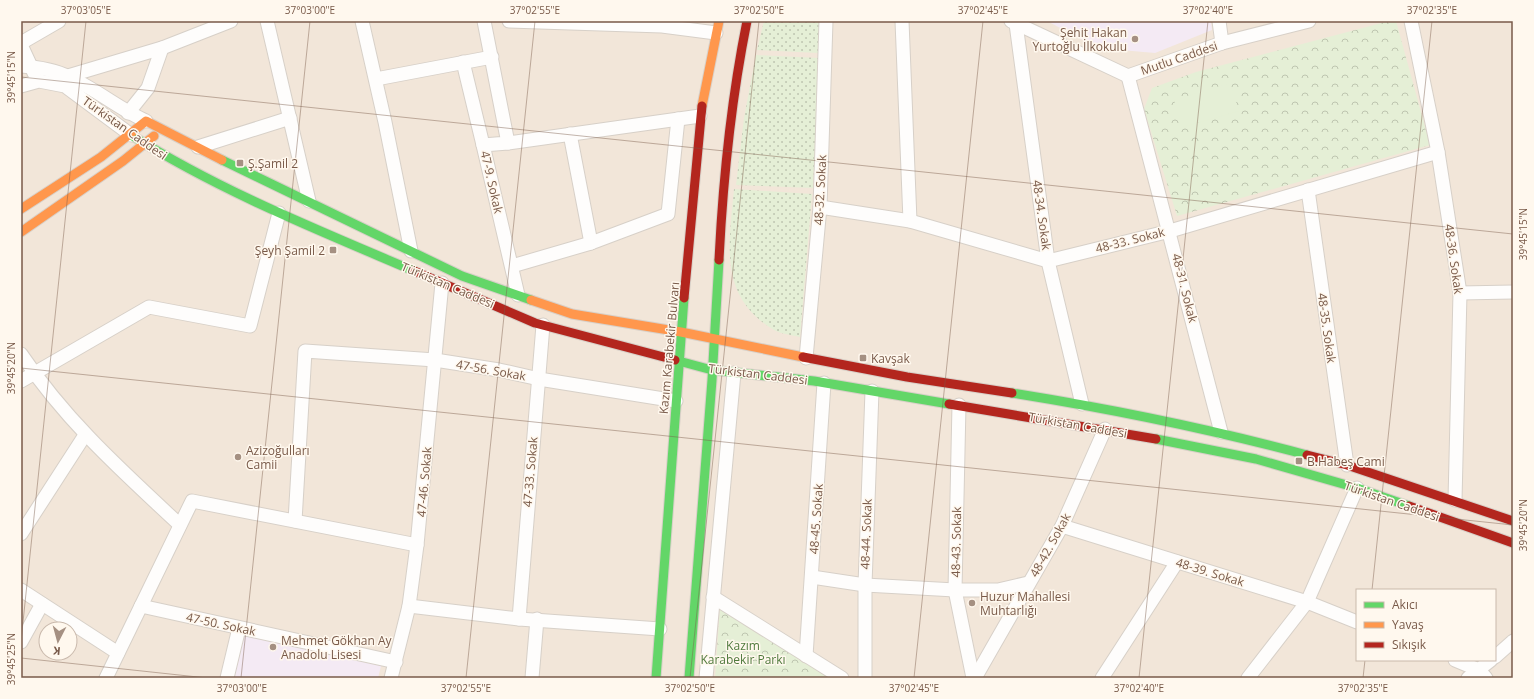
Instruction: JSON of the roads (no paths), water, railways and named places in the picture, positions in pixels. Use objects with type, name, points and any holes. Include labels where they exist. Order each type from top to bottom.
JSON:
[{"type":"street","points":[[21,86],[39,81],[26,67],[21,44],[59,21]]},
{"type":"street","points":[[68,76],[162,48],[231,21]]},
{"type":"street","points":[[267,21],[309,201]]},
{"type":"street","points":[[362,21],[376,79],[411,251]]},
{"type":"street","name":"47-9. Sokak","points":[[484,21],[508,143],[483,145],[518,295]]},
{"type":"street","points":[[509,21],[718,27]]},
{"type":"street","points":[[688,678],[715,338],[725,168],[735,83],[747,21]]},
{"type":"street","name":"48-32. Sokak","points":[[806,358],[820,207],[826,21]]},
{"type":"street","points":[[902,21],[910,221]]},
{"type":"street","points":[[1219,21],[1222,43]]},
{"type":"street","name":"Mutlu Caddesi","points":[[1013,22],[1128,76],[1222,43],[1308,21]]},
{"type":"street","name":"48-36. Sokak","points":[[1411,21],[1438,152],[1460,293],[1455,500]]},
{"type":"street","name":"48-34. Sokak","points":[[1013,22],[1048,261],[1082,404]]},
{"type":"street","name":"Kazım Karabekir Bulvarı","points":[[656,678],[681,332],[700,116],[718,27]]},
{"type":"street","points":[[128,113],[148,88],[162,48]]},
{"type":"street","points":[[376,79],[492,57]]},
{"type":"street","points":[[463,62],[483,145]]},
{"type":"street","name":"Türkistan Caddesi","points":[[26,67],[68,76],[128,113],[161,130],[462,276],[572,314],[715,338],[806,358],[907,377],[1082,404],[1221,432],[1347,465],[1513,520]]},
{"type":"street","name":"48-31. Sokak","points":[[1128,76],[1170,231],[1221,432]]},
{"type":"street","name":"Türkistan Caddesi","points":[[39,81],[65,86],[131,135],[171,160],[279,213],[543,325],[712,370],[824,383],[959,405],[1104,429],[1256,459],[1357,488],[1513,543]]},
{"type":"street","points":[[508,143],[700,116]]},
{"type":"street","points":[[198,147],[290,118]]},
{"type":"street","points":[[512,266],[591,243],[668,214],[678,119]]},
{"type":"street","points":[[21,209],[80,172],[131,135],[146,121]]},
{"type":"street","points":[[21,232],[123,162],[161,130]]},
{"type":"street","points":[[570,134],[591,243]]},
{"type":"street","name":"48-33. Sokak","points":[[820,207],[910,221],[1048,261],[1170,231],[1438,152]]},
{"type":"street","name":"48-35. Sokak","points":[[1308,190],[1347,465]]},
{"type":"street","points":[[21,381],[149,307],[250,326],[279,213]]},
{"type":"street","name":"47-46. Sokak","points":[[391,678],[409,606],[417,545],[442,283]]},
{"type":"street","points":[[1460,293],[1513,292]]},
{"type":"street","name":"47-33. Sokak","points":[[519,619],[526,518],[543,325]]},
{"type":"street","name":"47-56. Sokak","points":[[295,521],[305,351],[435,360],[499,370],[539,379],[676,401]]},
{"type":"street","points":[[21,354],[34,374],[85,435],[180,525]]},
{"type":"street","points":[[706,678],[734,373]]},
{"type":"street","name":"48-45. Sokak","points":[[806,656],[824,383]]},
{"type":"street","name":"48-44. Sokak","points":[[865,678],[865,585],[872,391]]},
{"type":"street","name":"48-43. Sokak","points":[[959,405],[955,590],[974,678]]},
{"type":"street","name":"48-42. Sokak","points":[[974,678],[1062,526],[1104,429]]},
{"type":"street","points":[[21,534],[85,435]]},
{"type":"street","points":[[1248,678],[1307,602],[1357,488]]},
{"type":"street","points":[[106,678],[192,501],[417,545]]},
{"type":"street","name":"48-39. Sokak","points":[[1062,526],[1307,602],[1356,622]]},
{"type":"street","points":[[1102,678],[1176,562]]},
{"type":"street","points":[[812,577],[865,585],[955,590],[998,590],[1028,583]]},
{"type":"street","points":[[21,590],[118,653]]},
{"type":"street","points":[[713,597],[842,678]]},
{"type":"street","points":[[21,642],[42,604]]},
{"type":"street","name":"47-50. Sokak","points":[[141,606],[396,662]]},
{"type":"street","points":[[409,606],[519,619],[660,629]]},
{"type":"street","points":[[532,678],[537,620]]},
{"type":"street","points":[[227,678],[239,628]]},
{"type":"street","points":[[1496,656],[1513,641]]},
{"type":"street","points":[[1457,661],[1483,674]]},
{"type":"street","points":[[1468,678],[1483,674],[1490,661]]},
{"type":"place","name":"Şehit Hakan Yurtoğlu İlkokulu","points":[[1135,39]]},
{"type":"place","name":"Ş.Şamil 2","points":[[240,163]]},
{"type":"place","name":"Şeyh Şamil 2","points":[[333,250]]},
{"type":"place","name":"Kavşak","points":[[863,358]]},
{"type":"place","name":"Azizoğulları Camii","points":[[238,457]]},
{"type":"place","name":"B.Habeş Cami","points":[[1299,461]]},
{"type":"place","name":"Huzur Mahallesi Muhtarlığı","points":[[972,603]]},
{"type":"place","name":"Mehmet Gökhan Ay Anadolu Lisesi","points":[[273,647]]},
{"type":"park label","name":"Kazım Karabekir Parkı","points":[[743,652]]}]
